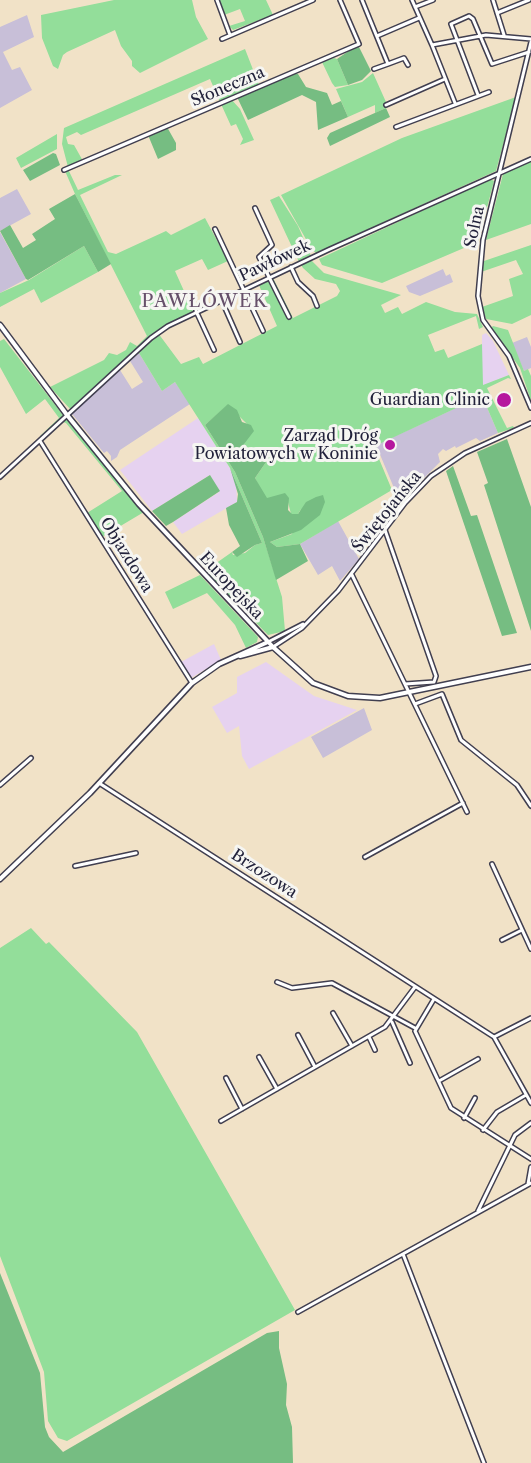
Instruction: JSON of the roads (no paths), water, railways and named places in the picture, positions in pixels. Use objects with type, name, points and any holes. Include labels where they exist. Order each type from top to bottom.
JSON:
[{"type":"main road","name":"Europejska","points":[[0,325],[67,415],[156,522],[268,642],[305,677],[334,692],[371,699],[531,667]]},
{"type":"main road","name":"Świętojańska","points":[[0,879],[99,783],[192,683],[211,669],[268,642]]},
{"type":"main road","name":"Świętojańska","points":[[236,657],[273,647]]},
{"type":"street","points":[[217,0],[230,35]]},
{"type":"street","points":[[222,39],[313,0]]},
{"type":"street","name":"Słoneczna","points":[[64,170],[359,44],[340,0]]},
{"type":"street","points":[[362,0],[388,64]]},
{"type":"street","points":[[412,0],[455,103]]},
{"type":"street","points":[[415,7],[433,0]]},
{"type":"street","points":[[493,0],[504,35]]},
{"type":"street","points":[[497,13],[518,2],[529,0]]},
{"type":"street","points":[[478,95],[450,24],[469,16],[473,19],[492,64],[529,52]]},
{"type":"street","points":[[377,36],[419,18]]},
{"type":"street","points":[[432,45],[481,36],[504,35],[531,41]]},
{"type":"street","name":"Solna","points":[[531,41],[482,245],[479,305],[486,325],[509,356],[531,408]]},
{"type":"street","points":[[374,69],[404,58],[408,65]]},
{"type":"street","points":[[386,105],[445,79]]},
{"type":"street","points":[[396,127],[489,92]]},
{"type":"street","name":"Pawłówek","points":[[0,477],[155,334],[196,310],[531,159]]},
{"type":"street","points":[[255,208],[272,245],[259,257],[289,317]]},
{"type":"street","points":[[215,229],[263,332]]},
{"type":"street","points":[[291,267],[298,282],[313,296],[317,306]]},
{"type":"street","points":[[221,299],[240,342]]},
{"type":"street","points":[[196,310],[214,350]]},
{"type":"street","name":"Świętojańska","points":[[273,647],[294,634],[352,575],[413,494],[441,468],[465,453],[531,423]]},
{"type":"street","name":"Objazdowa","points":[[39,440],[192,683]]},
{"type":"street","points":[[386,530],[436,676],[434,682],[412,681],[405,684]]},
{"type":"street","points":[[352,575],[467,812]]},
{"type":"street","name":"Świętojańska","points":[[268,642],[309,620]]},
{"type":"street","points":[[415,704],[442,694],[461,740],[516,785],[531,806]]},
{"type":"street","points":[[0,785],[31,758]]},
{"type":"street","name":"Brzozowa","points":[[99,783],[494,1037]]},
{"type":"street","points":[[365,857],[463,802]]},
{"type":"street","points":[[75,866],[136,853]]},
{"type":"street","points":[[492,864],[531,949]]},
{"type":"street","points":[[502,940],[522,930]]},
{"type":"street","points":[[277,982],[292,988],[332,983],[415,1028]]},
{"type":"street","points":[[221,1121],[392,1022],[415,987]]},
{"type":"street","points":[[434,999],[415,1028],[416,1035],[451,1108],[531,1159]]},
{"type":"street","points":[[333,1013],[352,1046]]},
{"type":"street","points":[[531,1018],[494,1037],[531,1103]]},
{"type":"street","points":[[392,1022],[410,1063]]},
{"type":"street","points":[[298,1035],[315,1067]]},
{"type":"street","points":[[369,1037],[375,1050]]},
{"type":"street","points":[[260,1057],[277,1089]]},
{"type":"street","points":[[440,1081],[478,1059]]},
{"type":"street","points":[[226,1078],[242,1109]]},
{"type":"street","points":[[483,1130],[497,1112],[526,1095]]},
{"type":"street","points":[[464,1118],[475,1098]]},
{"type":"street","points":[[477,1213],[518,1132],[531,1124]]},
{"type":"street","points":[[298,1312],[530,1183],[531,1167]]},
{"type":"street","points":[[403,1254],[484,1463]]},
{"type":"place","name":"Guardian Clinic","points":[[504,400]]},
{"type":"place","name":"Zarząd Dróg Powiatowych w Koninie","points":[[390,445]]},
{"type":"district","name":"PAWŁÓWEK","points":[[205,302]]}]
